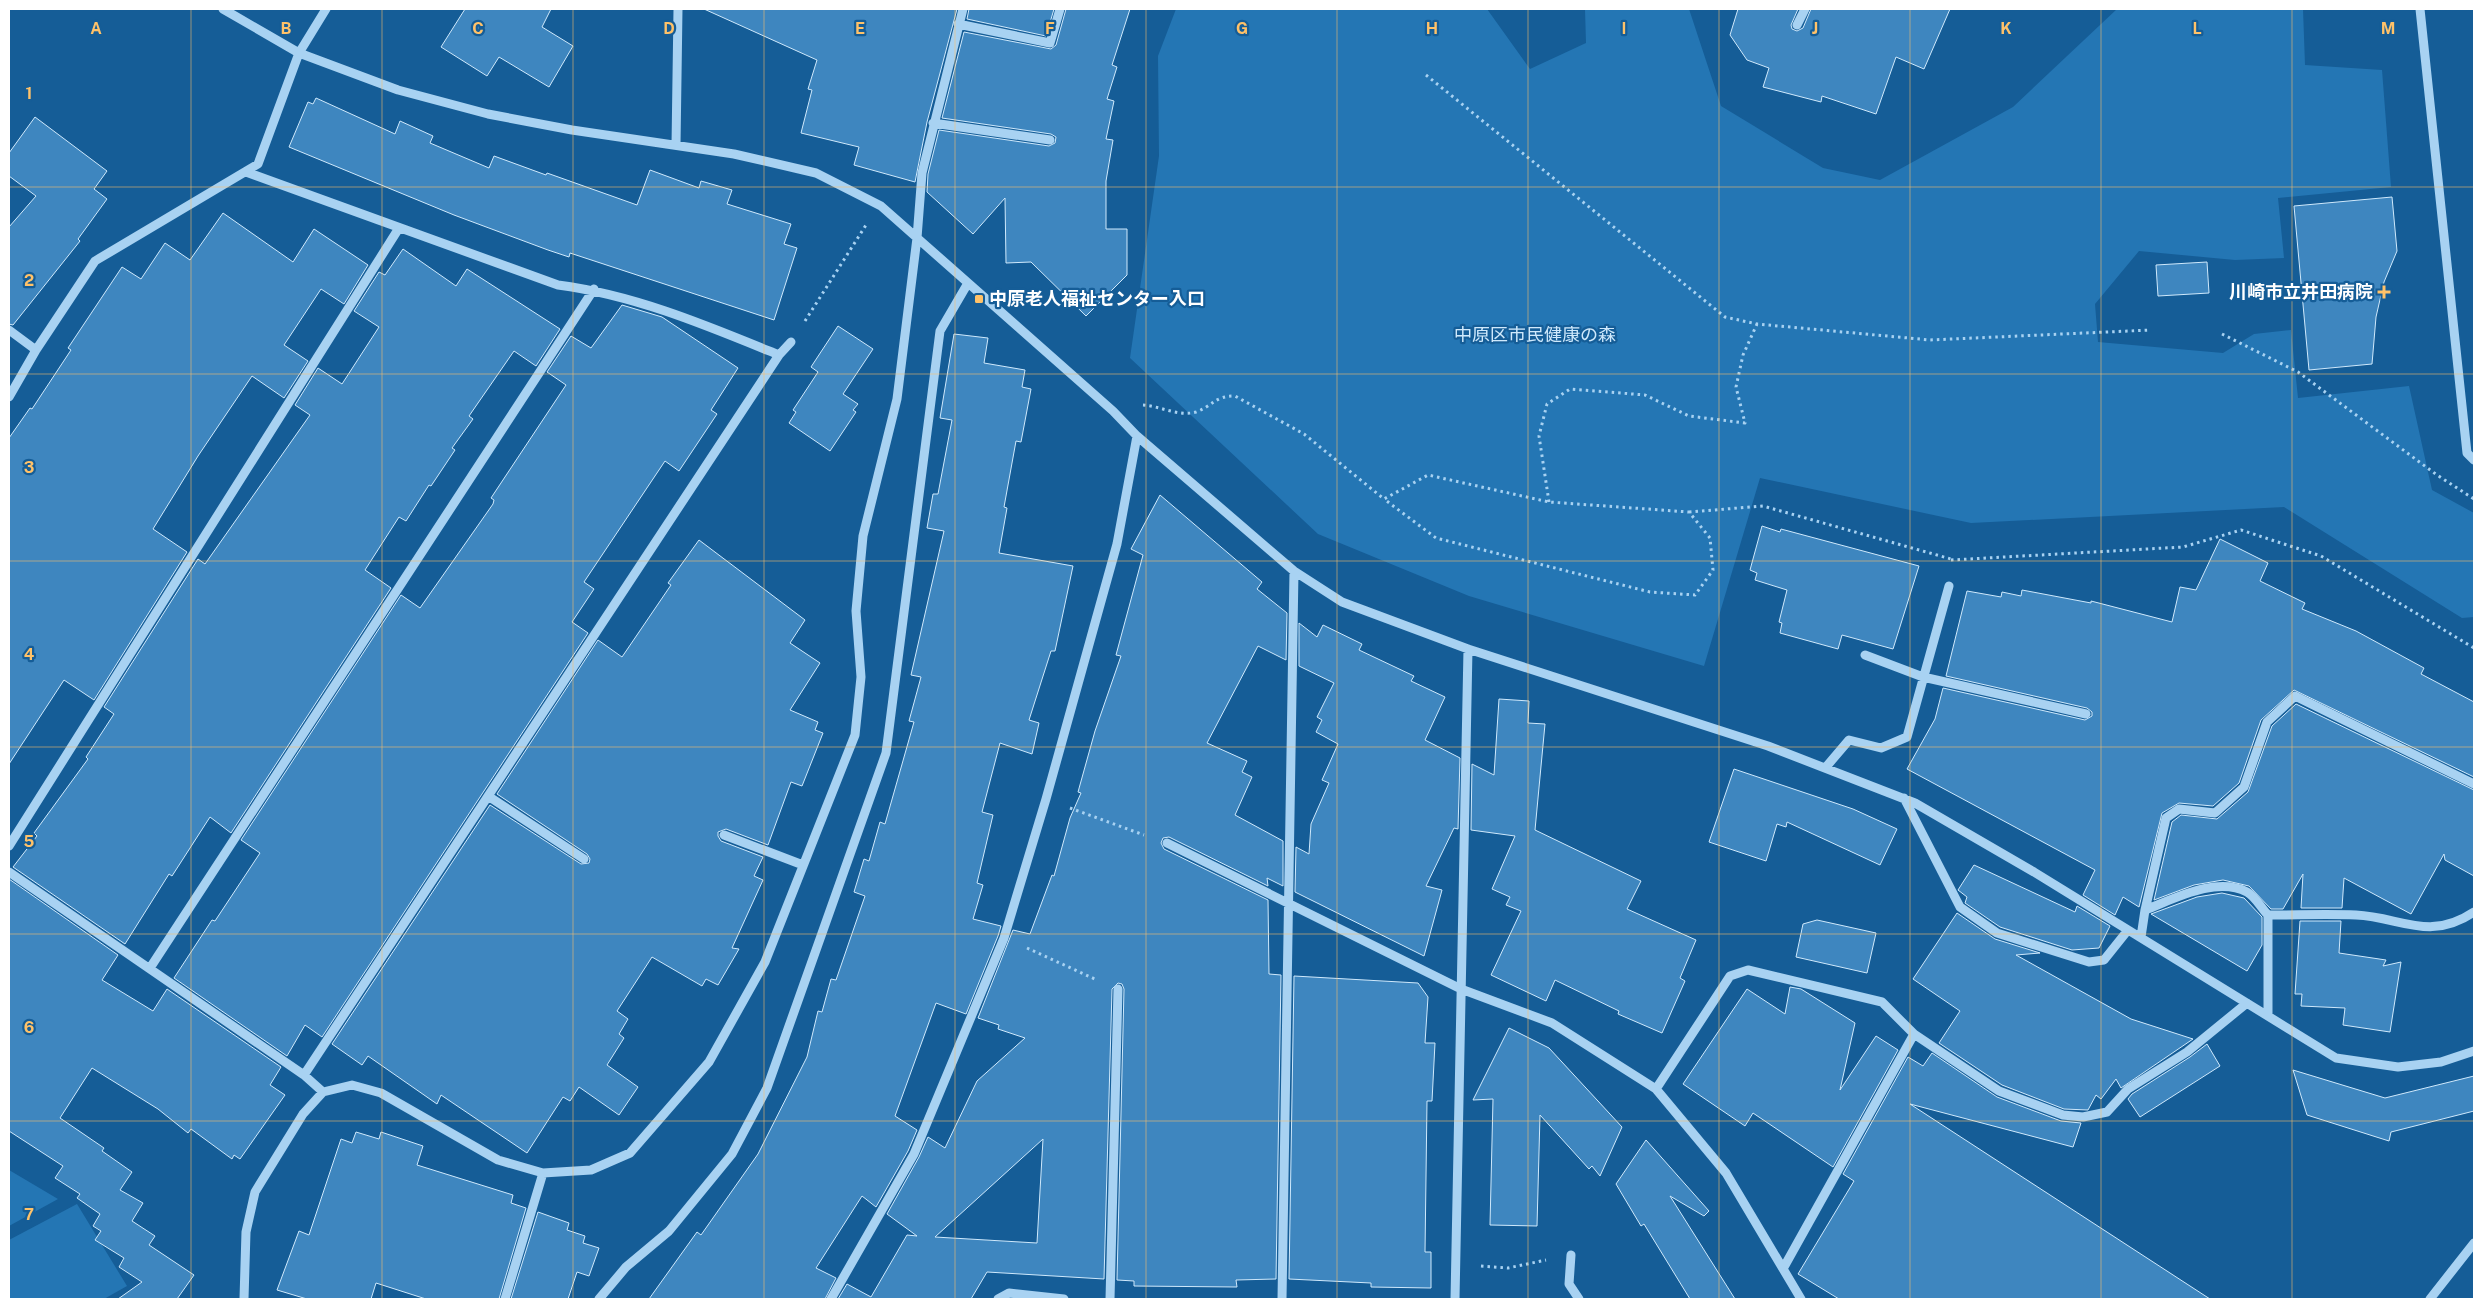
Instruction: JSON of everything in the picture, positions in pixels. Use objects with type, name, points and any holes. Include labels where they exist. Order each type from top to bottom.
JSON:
[{"type":"street","points":[[223,9],[299,53],[398,90],[488,114],[572,130],[734,154],[816,173],[881,206],[1113,411],[1137,436],[1294,571],[1342,602],[1468,648],[1826,767],[1904,798],[2034,872],[2336,1058],[2398,1068],[2441,1062],[2474,1051]]},
{"type":"street","points":[[9,396],[36,350],[95,261],[258,164],[299,53],[326,9]]},
{"type":"street","points":[[676,145],[678,9]]},
{"type":"street","points":[[244,1299],[246,1232],[255,1192],[303,1114],[323,1092],[352,1085],[381,1093],[498,1160],[543,1173],[591,1170],[630,1152],[709,1062],[765,962],[855,735],[861,676],[856,611],[864,536],[897,399],[917,238],[922,174],[962,9]]},
{"type":"street","points":[[958,24],[1050,42],[1060,9]]},
{"type":"street","points":[[1796,25],[1805,9]]},
{"type":"street","points":[[2420,9],[2467,453],[2474,460]]},
{"type":"street","points":[[933,123],[1050,140]]},
{"type":"street","points":[[246,172],[558,285],[594,289],[691,319],[779,355]]},
{"type":"street","points":[[9,846],[399,228]]},
{"type":"street","points":[[599,1299],[626,1267],[669,1231],[732,1154],[767,1088],[886,753],[940,332],[968,283]]},
{"type":"street","points":[[150,968],[594,289]]},
{"type":"street","points":[[9,330],[36,350]]},
{"type":"street","points":[[304,1075],[779,355],[791,342]]},
{"type":"street","points":[[831,1299],[914,1154],[1004,938],[1046,799],[1117,544],[1137,436]]},
{"type":"street","points":[[1282,1299],[1294,571]]},
{"type":"street","points":[[1826,767],[1849,740],[1881,748],[1906,737],[1949,586]]},
{"type":"street","points":[[1455,1299],[1468,648]]},
{"type":"street","points":[[1864,655],[1924,677],[2086,714]]},
{"type":"street","points":[[2141,938],[2145,910],[2166,818],[2179,810],[2215,813],[2244,787],[2267,722],[2295,696],[2474,784]]},
{"type":"street","points":[[488,796],[584,859]]},
{"type":"street","points":[[1904,798],[1960,907],[1996,933],[2089,962],[2104,960],[2128,930]]},
{"type":"street","points":[[724,835],[803,865]]},
{"type":"street","points":[[1167,843],[1461,989],[1552,1023],[1656,1089],[1726,1173],[1784,1267],[1801,1299]]},
{"type":"street","points":[[9,872],[304,1075],[323,1092]]},
{"type":"street","points":[[2145,910],[2200,888],[2230,888],[2248,892],[2268,915],[2268,1015]]},
{"type":"street","points":[[2268,915],[2358,915],[2422,928],[2463,919],[2474,912]]},
{"type":"street","points":[[1656,1089],[1730,976],[1748,970],[1882,1002],[1914,1034],[1999,1091],[2063,1115],[2083,1116],[2107,1112],[2128,1089],[2187,1052],[2247,1003]]},
{"type":"street","points":[[1110,1299],[1118,989]]},
{"type":"street","points":[[1784,1267],[1914,1034]]},
{"type":"street","points":[[505,1299],[543,1173]]},
{"type":"street","points":[[2430,1299],[2474,1243]]},
{"type":"street","points":[[1571,1255],[1569,1284],[1579,1299]]},
{"type":"street","points":[[998,1299],[1009,1293],[1064,1299]]},
{"type":"path","points":[[1426,75],[1725,317],[1756,324],[1930,340],[2151,330]]},
{"type":"path","points":[[791,342],[861,231]]},
{"type":"path","points":[[1549,502],[1539,436],[1547,404],[1570,389],[1645,395],[1689,416],[1745,422],[1736,387],[1743,355],[1756,324]]},
{"type":"path","points":[[2222,334],[2298,372],[2437,476],[2474,499]]},
{"type":"path","points":[[1113,411],[1144,404],[1184,413],[1197,411],[1223,396],[1235,396],[1304,434],[1384,499],[1436,538],[1650,592],[1695,595],[1713,570],[1710,538],[1689,512]]},
{"type":"path","points":[[1384,499],[1428,475],[1549,502],[1689,512],[1762,506],[1951,559],[2184,547],[2241,530],[2321,556],[2474,648]]},
{"type":"path","points":[[1949,586],[1951,559]]},
{"type":"path","points":[[1046,799],[1167,843]]},
{"type":"path","points":[[1004,938],[1118,989]]},
{"type":"path","points":[[1455,1265],[1508,1268],[1571,1255]]},
{"type":"green space","name":"中原区市民健康の森","points":[[1176,9],[1487,9],[1530,69],[1586,43],[1585,9],[1689,9],[1721,106],[1823,168],[1880,180],[2013,107],[2117,9],[2303,9],[2305,65],[2382,70],[2391,187],[2278,198],[2284,258],[2235,260],[2139,251],[2095,304],[2098,342],[2223,353],[2254,334],[2291,330],[2298,398],[2409,386],[2432,490],[2474,513],[2474,617],[2462,618],[2284,507],[1971,523],[1760,478],[1704,666],[1469,596],[1318,534],[1130,358],[1159,156],[1158,56]]},
{"type":"green space","points":[[9,1170],[58,1199],[9,1226]]},
{"type":"green space","points":[[77,1204],[127,1286],[104,1299],[9,1299],[9,1240]]},
{"type":"building","points":[[465,9],[551,9],[542,27],[573,46],[549,87],[499,57],[487,76],[441,47]]},
{"type":"building","points":[[704,9],[957,9],[927,122],[915,182],[854,165],[859,147],[801,133],[812,90],[808,89],[817,60]]},
{"type":"building","points":[[969,9],[1054,9],[1046,36],[967,19]]},
{"type":"building","points":[[1066,9],[1130,9],[1112,65],[1117,67],[1107,99],[1114,101],[1106,139],[1113,140],[1106,181],[1106,229],[1127,229],[1127,275],[1086,316],[1031,262],[1006,263],[1005,198],[973,234],[927,192],[928,174],[939,130],[1049,146],[1055,143],[1056,137],[1051,134],[942,118],[964,32],[1051,49],[1056,45]]},
{"type":"building","points":[[1738,9],[1798,9],[1791,25],[1792,29],[1797,31],[1803,28],[1811,9],[1950,9],[1924,69],[1896,57],[1876,114],[1822,96],[1821,102],[1763,87],[1769,68],[1747,60],[1730,35]]},
{"type":"building","points":[[316,98],[395,134],[400,121],[433,136],[430,143],[489,168],[494,156],[637,205],[650,170],[699,188],[701,181],[732,190],[727,204],[791,224],[784,244],[797,248],[774,320],[570,253],[569,257],[548,250],[454,215],[289,147],[308,102],[313,104]]},
{"type":"building","points":[[35,117],[107,171],[94,189],[107,199],[78,239],[80,241],[13,325],[9,324],[9,227],[36,196],[9,176],[9,153]]},
{"type":"building","points":[[2392,197],[2397,251],[2384,282],[2376,317],[2372,364],[2309,370],[2294,206]]},
{"type":"building","points":[[223,213],[293,262],[314,229],[368,265],[344,304],[321,289],[284,345],[308,361],[284,398],[252,376],[198,456],[153,529],[187,552],[94,700],[64,680],[9,764],[9,438],[30,408],[32,409],[71,350],[68,348],[122,267],[141,279],[165,243],[190,260]]},
{"type":"building","points":[[403,249],[456,286],[467,269],[560,329],[536,366],[514,351],[469,416],[473,419],[452,448],[455,450],[431,486],[429,485],[406,521],[399,517],[365,570],[391,588],[231,833],[210,817],[172,876],[169,874],[125,944],[13,867],[37,836],[34,833],[88,759],[86,757],[114,714],[104,707],[198,559],[205,564],[310,415],[295,405],[318,368],[342,384],[379,327],[354,311],[379,272],[385,275]]},
{"type":"building","points":[[2207,262],[2209,293],[2158,296],[2156,265]]},
{"type":"building","points":[[622,305],[662,317],[738,368],[711,410],[717,414],[679,471],[665,461],[584,582],[594,589],[572,622],[588,633],[322,1037],[305,1025],[287,1056],[174,978],[212,920],[215,921],[260,853],[241,840],[401,595],[420,608],[493,504],[494,500],[491,498],[566,385],[547,372],[571,336],[591,348]]},
{"type":"building","points":[[838,326],[873,349],[843,394],[858,404],[853,410],[856,412],[830,451],[789,423],[796,412],[793,410],[818,372],[811,367]]},
{"type":"building","points":[[954,334],[988,338],[984,363],[1025,370],[1022,387],[1031,389],[1021,442],[1016,441],[1004,507],[1007,508],[999,553],[1073,566],[1055,651],[1051,651],[1029,720],[1039,723],[1032,754],[1000,743],[982,812],[993,815],[977,883],[983,885],[973,919],[1001,926],[998,936],[966,1014],[936,1003],[895,1116],[917,1130],[908,1151],[876,1207],[862,1196],[816,1268],[836,1278],[825,1299],[649,1299],[697,1232],[701,1235],[758,1154],[807,1057],[818,1011],[822,1012],[831,979],[836,980],[865,896],[854,892],[864,859],[869,861],[880,822],[885,824],[914,722],[909,721],[921,677],[911,675],[944,531],[927,528],[933,494],[938,494],[952,420],[940,418]]},
{"type":"building","points":[[1160,495],[1262,582],[1257,589],[1287,613],[1286,660],[1258,646],[1207,743],[1247,761],[1242,772],[1252,777],[1235,815],[1283,841],[1283,886],[1267,878],[1268,886],[1169,837],[1163,838],[1161,843],[1164,849],[1268,900],[1269,974],[1281,975],[1276,1279],[1236,1280],[1237,1287],[1134,1286],[1134,1281],[1117,1280],[1124,989],[1122,984],[1118,983],[1112,989],[1104,1279],[987,1272],[971,1299],[838,1299],[847,1284],[871,1297],[907,1235],[917,1236],[887,1214],[928,1137],[945,1148],[977,1081],[1025,1038],[998,1029],[999,1025],[978,1018],[1013,930],[1030,934],[1052,875],[1054,876],[1070,818],[1081,793],[1078,792],[1095,731],[1121,656],[1116,655],[1143,555],[1131,549]],"holes":[[[1043,1139],[1037,1243],[935,1237]]]},
{"type":"building","points":[[1762,526],[1780,532],[1781,529],[1919,566],[1893,649],[1842,635],[1838,649],[1780,633],[1782,623],[1779,622],[1787,590],[1755,580],[1757,573],[1750,570]]},
{"type":"building","points":[[2220,539],[2268,563],[2260,581],[2305,603],[2302,609],[2356,631],[2424,668],[2421,674],[2474,702],[2474,777],[2294,690],[2261,720],[2239,783],[2213,806],[2179,803],[2162,813],[2139,907],[2123,897],[2115,915],[2083,895],[2095,870],[1907,769],[1935,719],[1943,688],[2085,720],[2092,716],[2092,712],[2087,708],[1946,676],[1967,591],[2001,597],[2002,592],[2021,596],[2022,590],[2091,603],[2091,601],[2172,622],[2180,587],[2196,590]]},
{"type":"building","points":[[699,540],[805,620],[790,643],[820,663],[790,710],[818,722],[815,730],[823,733],[802,786],[791,782],[768,845],[726,829],[718,832],[721,841],[763,857],[754,876],[763,880],[732,948],[739,949],[718,985],[706,979],[702,986],[652,957],[617,1011],[628,1019],[619,1034],[624,1038],[607,1065],[638,1087],[619,1115],[579,1087],[570,1101],[563,1097],[527,1153],[441,1095],[437,1104],[368,1056],[362,1065],[332,1044],[490,805],[581,864],[589,863],[590,859],[587,854],[497,794],[598,640],[622,657],[671,585],[668,583]]},
{"type":"building","points":[[1299,623],[1317,637],[1323,625],[1362,644],[1359,650],[1414,676],[1411,681],[1445,697],[1425,740],[1460,758],[1458,829],[1454,828],[1426,886],[1442,890],[1424,956],[1295,892],[1296,847],[1309,854],[1311,824],[1329,783],[1322,780],[1338,744],[1316,732],[1322,720],[1317,717],[1334,683],[1299,666]]},
{"type":"building","points":[[1499,699],[1529,701],[1528,723],[1545,724],[1535,830],[1641,881],[1627,909],[1696,940],[1680,978],[1685,981],[1662,1033],[1618,1014],[1619,1011],[1555,980],[1546,1001],[1491,975],[1521,911],[1506,905],[1510,897],[1492,889],[1515,836],[1471,830],[1472,764],[1494,775]]},
{"type":"building","points":[[2296,704],[2474,790],[2474,876],[2445,860],[2444,854],[2411,914],[2344,878],[2342,908],[2301,908],[2303,874],[2283,909],[2271,909],[2249,886],[2223,880],[2194,885],[2154,900],[2172,822],[2181,815],[2217,819],[2248,792],[2272,726]]},
{"type":"building","points":[[1734,769],[1853,809],[1897,829],[1880,865],[1787,822],[1786,827],[1777,824],[1766,861],[1709,842]]},
{"type":"building","points":[[1974,865],[2075,912],[2077,906],[2110,926],[2099,948],[2072,950],[2000,927],[1965,903],[1967,897],[1958,890]]},
{"type":"building","points":[[9,879],[118,955],[102,980],[153,1011],[167,989],[281,1067],[270,1085],[285,1095],[240,1159],[234,1155],[232,1159],[191,1129],[188,1133],[158,1109],[92,1068],[60,1118],[104,1148],[102,1151],[132,1172],[120,1190],[143,1203],[132,1221],[155,1236],[149,1245],[194,1275],[177,1299],[118,1299],[142,1282],[119,1267],[124,1258],[95,1240],[101,1231],[93,1226],[100,1214],[77,1198],[80,1194],[55,1178],[63,1166],[9,1131]]},
{"type":"building","points":[[2222,893],[2244,898],[2262,917],[2262,945],[2247,971],[2151,914],[2197,897]]},
{"type":"building","points":[[1957,913],[1995,939],[2040,953],[2016,955],[2131,1019],[2193,1039],[2121,1088],[2116,1079],[2101,1099],[2096,1095],[2088,1110],[2064,1109],[2002,1085],[1939,1043],[1960,1011],[1913,979]]},
{"type":"building","points":[[1817,920],[1876,933],[1867,973],[1796,957],[1803,924]]},
{"type":"building","points":[[2300,921],[2341,921],[2339,953],[2386,960],[2383,966],[2401,962],[2390,1032],[2343,1025],[2345,1008],[2301,1006],[2302,994],[2295,994]]},
{"type":"building","points":[[1294,976],[1418,983],[1428,997],[1425,1043],[1435,1043],[1432,1101],[1427,1101],[1425,1252],[1431,1252],[1431,1288],[1371,1287],[1371,1283],[1289,1279]]},
{"type":"building","points":[[1790,987],[1801,989],[1855,1023],[1840,1090],[1876,1036],[1898,1050],[1833,1167],[1753,1113],[1745,1126],[1683,1084],[1747,989],[1785,1014]]},
{"type":"building","points":[[1509,1028],[1549,1048],[1622,1127],[1600,1176],[1592,1166],[1589,1169],[1540,1115],[1537,1226],[1490,1225],[1493,1099],[1473,1100]]},
{"type":"building","points":[[2207,1044],[2220,1066],[2140,1117],[2128,1099],[2132,1094]]},
{"type":"building","points":[[1932,1053],[1997,1097],[2061,1121],[2081,1123],[2073,1147],[1910,1104],[2210,1299],[1839,1299],[1798,1274],[1854,1181],[1843,1174],[1908,1057],[1923,1066]]},
{"type":"building","points":[[2293,1070],[2385,1098],[2474,1076],[2474,1111],[2391,1132],[2389,1141],[2307,1115]]},
{"type":"building","points":[[356,1132],[379,1139],[381,1132],[423,1146],[417,1165],[513,1195],[511,1203],[526,1208],[499,1299],[426,1299],[376,1283],[371,1299],[307,1299],[277,1290],[299,1231],[309,1235],[341,1139],[352,1143]]},
{"type":"building","points":[[1646,1140],[1709,1211],[1704,1216],[1670,1196],[1735,1299],[1690,1299],[1644,1224],[1641,1226],[1616,1184]]},
{"type":"building","points":[[538,1212],[569,1223],[567,1230],[585,1236],[583,1243],[599,1248],[589,1276],[577,1272],[568,1299],[511,1299]]},
{"type":"place","name":"川崎市立井田病院","points":[[2384,292]]},
{"type":"place","name":"中原老人福祉センター入口","points":[[979,299]]}]
